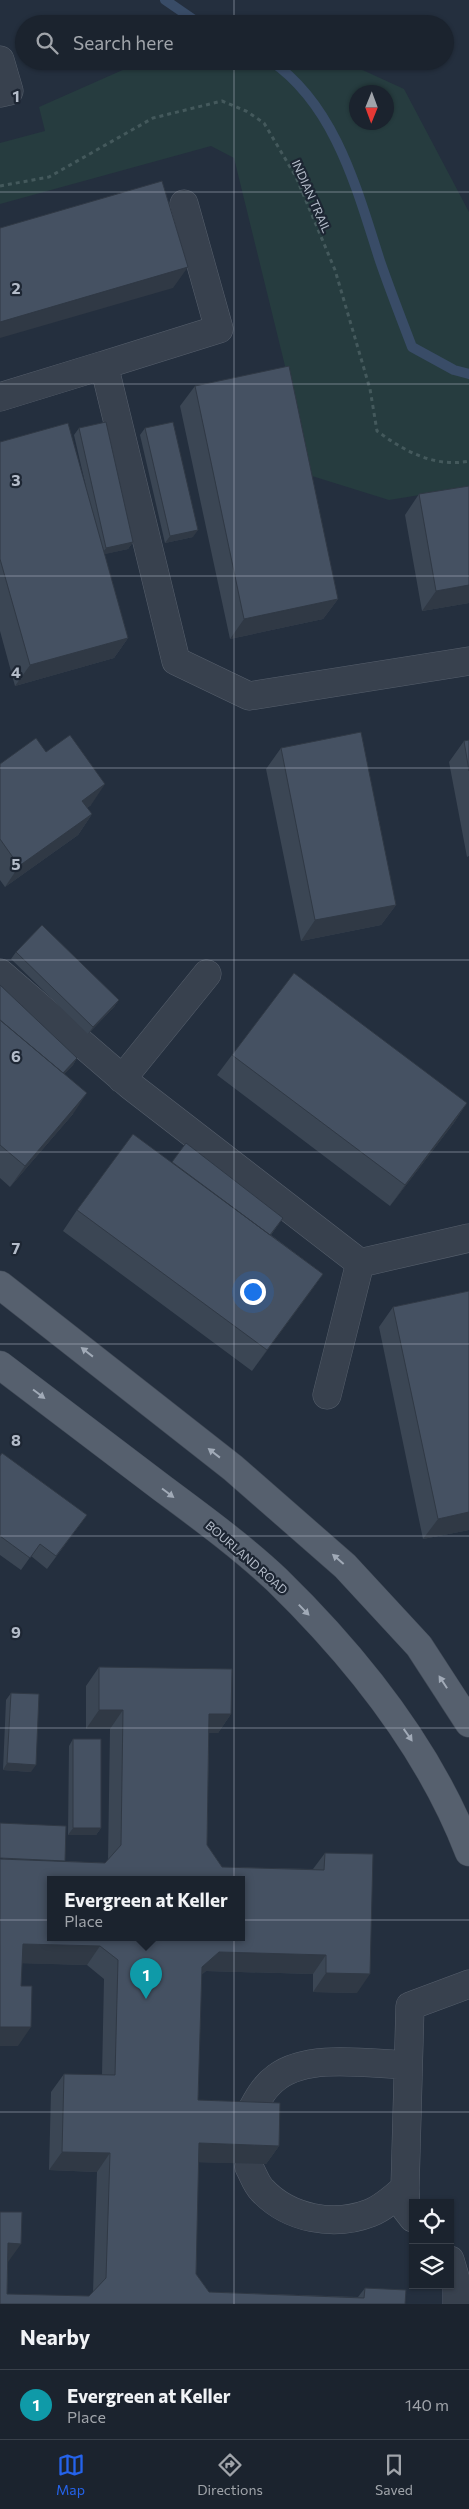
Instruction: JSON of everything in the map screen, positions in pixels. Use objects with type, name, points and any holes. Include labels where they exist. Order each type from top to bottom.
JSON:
[{"type":"main road","points":[[0,1285],[233,1468],[345,1566],[419,1646],[469,1723]]},
{"type":"main road","name":"BOURLAND ROAD","points":[[0,1365],[204,1520],[282,1587],[348,1655],[411,1738],[460,1829],[469,1852]]},
{"type":"lane","points":[[0,60],[9,91],[0,93]]},
{"type":"lane","points":[[0,397],[219,329],[184,204]]},
{"type":"lane","points":[[104,365],[176,661],[249,696],[469,661]]},
{"type":"lane","points":[[0,973],[122,1079],[360,1263]]},
{"type":"lane","points":[[122,1079],[208,974]]},
{"type":"lane","points":[[360,1263],[469,1238]]},
{"type":"lane","points":[[327,1395],[360,1263]]},
{"type":"lane","points":[[409,2213],[406,2209],[405,2188],[410,2006],[469,1984]]},
{"type":"lane","points":[[248,2117],[260,2095],[277,2077],[301,2065],[328,2062],[408,2065]]},
{"type":"lane","points":[[249,2167],[261,2189],[279,2206],[302,2216],[328,2219],[352,2218],[371,2213],[405,2188]]},
{"type":"lane","points":[[454,2276],[457,2304]]},
{"type":"path","name":"INDIAN TRAIL","points":[[0,186],[48,177],[153,118],[222,101],[246,111],[264,123],[296,177],[335,270],[370,389],[377,431],[402,450],[437,462],[469,461]]},
{"type":"green space","points":[[123,70],[363,70],[404,89],[469,212],[469,487],[389,500],[312,476],[234,158],[211,146],[0,204],[0,143],[45,131],[39,107]]},
{"type":"building","points":[[162,181],[188,267],[0,322],[0,228]]},
{"type":"building","points":[[289,366],[338,599],[244,619],[195,386]]},
{"type":"building","points":[[106,422],[133,542],[106,548],[79,428]]},
{"type":"building","points":[[173,422],[198,530],[170,536],[145,428]]},
{"type":"building","points":[[68,423],[128,638],[30,665],[0,559],[0,442]]},
{"type":"building","points":[[469,486],[469,585],[436,591],[419,494]]},
{"type":"building","points":[[361,732],[396,905],[315,920],[281,748]]},
{"type":"building","points":[[70,735],[105,784],[82,801],[92,814],[19,866],[0,839],[0,764],[36,738],[46,752]]},
{"type":"building","points":[[469,740],[469,771],[464,741]]},
{"type":"building","points":[[42,925],[119,1000],[93,1027],[16,952]]},
{"type":"building","points":[[294,973],[467,1103],[405,1185],[232,1055]]},
{"type":"building","points":[[0,985],[77,1058],[63,1073],[0,1020]]},
{"type":"building","points":[[0,1020],[87,1093],[25,1166],[0,1145]]},
{"type":"building","points":[[133,1134],[323,1274],[267,1350],[77,1210]]},
{"type":"building","points":[[186,1143],[283,1218],[270,1235],[172,1162]]},
{"type":"building","points":[[469,1291],[469,1512],[438,1519],[393,1307]]},
{"type":"building","points":[[2,1453],[87,1515],[56,1556],[40,1544],[30,1558],[0,1536],[0,1456]]},
{"type":"building","points":[[99,1667],[232,1669],[231,1714],[209,1714],[207,1845],[222,1867],[324,1870],[325,1853],[373,1854],[370,1974],[326,1973],[326,1955],[219,1952],[202,1967],[198,2100],[280,2103],[279,2146],[199,2143],[196,2274],[209,2292],[364,2298],[365,2288],[406,2290],[405,2304],[0,2304],[0,2212],[22,2212],[21,2244],[8,2243],[7,2294],[89,2296],[106,2278],[110,2153],[62,2152],[64,2074],[115,2075],[118,1960],[100,1946],[23,1944],[21,1986],[32,1986],[31,2027],[0,2027],[0,1859],[105,1863],[121,1845],[123,1710],[99,1710]]},
{"type":"building","points":[[11,1693],[39,1694],[36,1765],[7,1763]]},
{"type":"building","points":[[73,1739],[101,1739],[101,1828],[73,1828]]},
{"type":"building","points":[[0,1823],[66,1826],[65,1861],[0,1858]]},
{"type":"waterway","points":[[165,0],[187,15]]},
{"type":"waterway","points":[[281,70],[312,101],[328,125],[341,151],[353,178],[384,272],[412,347],[454,370],[469,374]]},
{"type":"place","name":"Evergreen at Keller","points":[[146,1999]]}]
